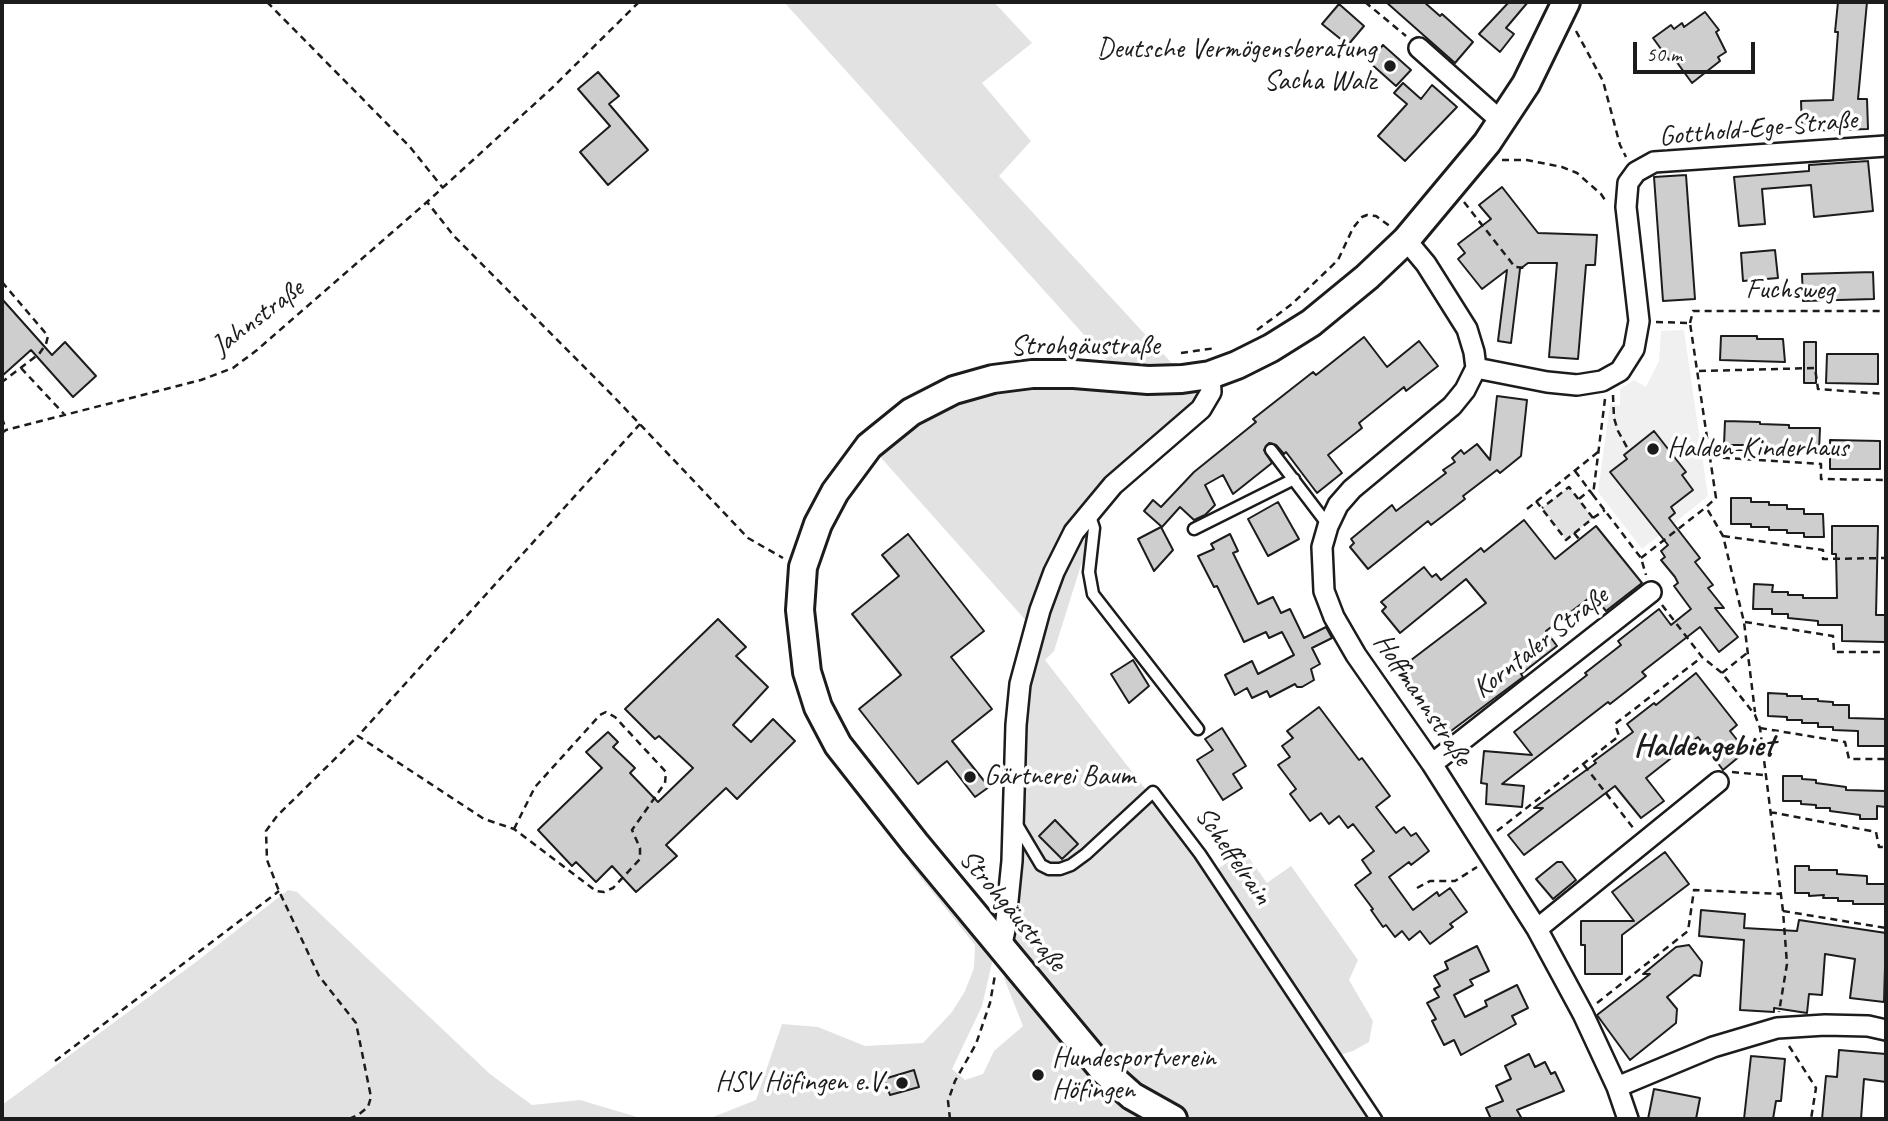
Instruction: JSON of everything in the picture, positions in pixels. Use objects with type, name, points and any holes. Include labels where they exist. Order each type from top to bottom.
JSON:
[{"type":"main road","name":"Strohgäustraße","points":[[1173,1119],[1132,1096],[1104,1071],[863,780],[838,745],[818,707],[807,672],[800,610],[803,566],[818,524],[835,492],[869,446],[911,412],[954,390],[993,379],[1032,374],[1074,374],[1148,380],[1210,375],[1271,348],[1311,323],[1367,277],[1406,240],[1452,186],[1526,83],[1563,9]]},
{"type":"street","points":[[1419,47],[1501,121]]},
{"type":"street","name":"Gotthold-Ege-Straße","points":[[1476,368],[1577,385],[1602,381],[1620,371],[1633,349],[1639,321],[1626,207],[1628,183],[1636,172],[1654,163],[1886,146]]},
{"type":"street","points":[[1406,240],[1426,264],[1467,329],[1476,368]]},
{"type":"street","name":"Hoffmannstraße","points":[[1476,368],[1465,390],[1452,406],[1352,489],[1338,505],[1322,547],[1324,592],[1334,617],[1356,655],[1432,764],[1537,929],[1583,1014],[1617,1087],[1628,1119]]},
{"type":"street","points":[[1001,948],[1012,861],[1020,684],[1028,646],[1054,572],[1074,532],[1113,485],[1201,409],[1211,391],[1210,375]]},
{"type":"street","name":"Korntaler Straße","points":[[1432,764],[1651,592]]},
{"type":"street","points":[[1537,929],[1718,782]]},
{"type":"street","points":[[1617,1087],[1713,1046],[1777,1028],[1825,1025],[1868,1026],[1886,1030]]},
{"type":"lane","points":[[1270,450],[1328,526]]},
{"type":"lane","points":[[1194,529],[1294,479]]},
{"type":"lane","points":[[1089,513],[1094,528],[1089,572],[1093,594],[1198,729]]},
{"type":"lane","name":"Scheffelrain","points":[[1012,817],[1041,865],[1049,869],[1060,869],[1086,854],[1153,792],[1200,854],[1376,1119]]},
{"type":"path","points":[[267,2],[410,147],[443,188],[552,88],[639,2]]},
{"type":"path","points":[[1365,2],[1419,47]]},
{"type":"path","points":[[1563,9],[1603,80],[1620,145],[1636,172]]},
{"type":"path","points":[[1475,157],[1527,160],[1577,173],[1601,194],[1630,233]]},
{"type":"path","points":[[1452,186],[1515,267],[1528,268]]},
{"type":"path","name":"Jahnstraße","points":[[2,433],[64,414],[201,380],[233,368],[443,188]]},
{"type":"path","points":[[427,202],[454,236],[640,424],[748,538],[775,555],[803,566]]},
{"type":"path","points":[[1249,334],[1292,304],[1338,260],[1353,228],[1367,215],[1376,216],[1406,240]]},
{"type":"path","points":[[2,282],[48,336],[39,354],[2,382]]},
{"type":"path","name":"Fuchsweg","points":[[1690,323],[1693,311],[1886,311]]},
{"type":"path","points":[[1639,321],[1690,323],[1716,498],[1642,558]]},
{"type":"path","points":[[1181,353],[1221,347]]},
{"type":"path","points":[[20,368],[64,414]]},
{"type":"path","points":[[1699,371],[1815,368],[1818,389],[1886,394]]},
{"type":"path","points":[[1593,495],[1606,397],[1612,392],[1618,431],[1629,451]]},
{"type":"path","points":[[2,418],[6,430]]},
{"type":"path","points":[[349,1119],[368,1107],[371,1097],[356,1023],[318,976],[278,891],[267,860],[266,831],[277,816],[358,736],[640,424]]},
{"type":"path","points":[[1527,509],[1599,452]]},
{"type":"path","points":[[1711,457],[1821,464],[1821,479],[1886,480]]},
{"type":"path","points":[[1575,471],[1642,558],[1651,592],[1702,657],[1722,673],[1755,715]]},
{"type":"path","points":[[1542,509],[1569,487],[1593,518]]},
{"type":"path","points":[[1578,499],[1590,490]]},
{"type":"path","points":[[1536,501],[1566,540],[1605,510]]},
{"type":"path","points":[[1706,507],[1723,536],[1744,622],[1755,715],[1760,728],[1787,964],[1777,1028],[1815,1088],[1811,1119]]},
{"type":"path","points":[[1574,533],[1579,539]]},
{"type":"path","points":[[1723,536],[1823,550],[1823,559],[1886,558]]},
{"type":"path","points":[[1744,622],[1833,636],[1834,652],[1886,652]]},
{"type":"path","points":[[1722,673],[1747,653]]},
{"type":"path","points":[[1497,832],[1619,736],[1615,724],[1702,657]]},
{"type":"path","points":[[358,736],[484,819],[514,829],[596,891],[604,892],[613,888],[640,859],[640,848],[632,830],[665,783],[666,772],[615,717],[606,712],[600,715],[534,787],[514,829]]},
{"type":"path","points":[[1760,728],[1845,743],[1849,759],[1886,759]]},
{"type":"path","points":[[1583,764],[1645,842]]},
{"type":"path","points":[[1718,782],[1731,772],[1764,775]]},
{"type":"path","points":[[1769,812],[1876,832],[1879,847],[1886,846]]},
{"type":"path","points":[[1417,888],[1430,881],[1455,881],[1469,874]]},
{"type":"path","points":[[1599,1001],[1688,931],[1694,890],[1781,894]]},
{"type":"path","points":[[55,1061],[278,891]]},
{"type":"path","points":[[1783,911],[1886,928]]},
{"type":"path","points":[[950,1119],[948,1101],[955,1081],[976,1044],[990,1003],[1001,948]]},
{"type":"shaded area","points":[[784,2],[994,2],[1032,43],[982,83],[1031,141],[999,176],[1178,370],[1113,367]]},
{"type":"shaded area","name":"Halden-Kinderhaus","points":[[1684,330],[1708,496],[1642,549],[1598,492],[1610,404],[1620,406],[1620,389],[1634,380],[1646,387],[1659,361],[1661,331]]},
{"type":"shaded area","points":[[1057,381],[1146,391],[1190,391],[1199,395],[1197,405],[1100,492],[1029,624],[875,451],[893,433],[974,392]]},
{"type":"shaded area","points":[[1569,487],[1593,518],[1566,540],[1542,508]]},
{"type":"shaded area","points":[[1081,530],[1087,531],[1088,543],[1054,651],[1045,660],[1147,791],[1153,792],[1216,870],[1244,851],[1267,883],[1291,866],[1358,960],[1349,980],[1373,1021],[1369,1042],[1336,1056],[1377,1119],[1191,1119],[1120,1074],[1014,945],[1023,740],[1034,649]]},
{"type":"shaded area","points":[[916,855],[995,950],[982,1006],[952,1069],[965,1080],[983,1074],[994,1051],[1023,1026],[1004,978],[1009,966],[1162,1119],[708,1119],[756,1100],[782,1024],[818,1027],[865,1046],[923,1043],[952,1012],[965,991],[974,968],[975,945],[909,863]]},
{"type":"shaded area","points":[[288,890],[297,892],[490,1074],[532,1105],[580,1100],[644,1119],[2,1119],[2,1105],[196,962]]},
{"type":"building","points":[[1386,2],[1424,2],[1473,42],[1455,63]]},
{"type":"building","points":[[1509,2],[1528,2],[1506,28],[1514,34],[1500,52],[1479,34]]},
{"type":"building","points":[[1838,2],[1867,2],[1858,99],[1867,99],[1868,129],[1802,131],[1801,101],[1833,100]]},
{"type":"building","points":[[1339,4],[1364,26],[1348,45],[1322,24]]},
{"type":"building","points":[[1705,12],[1719,30],[1716,32],[1726,52],[1718,57],[1720,61],[1692,83],[1673,57],[1669,60],[1653,38],[1671,25],[1674,29],[1682,23],[1684,27]]},
{"type":"building","name":"Deutsche Vermögensberatung Sacha Walz","points":[[1383,45],[1411,70],[1396,86],[1369,62]]},
{"type":"building","points":[[598,72],[619,96],[609,104],[648,150],[608,185],[580,152],[610,126],[578,89]]},
{"type":"building","points":[[1403,83],[1421,99],[1432,85],[1457,107],[1405,161],[1378,136],[1407,104],[1394,93]]},
{"type":"building","points":[[1868,161],[1873,211],[1814,217],[1811,185],[1762,189],[1765,224],[1739,226],[1734,177],[1809,171],[1809,165]]},
{"type":"building","points":[[1686,175],[1695,299],[1663,301],[1654,177]]},
{"type":"building","points":[[1502,187],[1538,233],[1597,235],[1595,265],[1586,265],[1578,359],[1549,357],[1557,263],[1528,263],[1520,269],[1511,343],[1498,341],[1507,270],[1482,289],[1458,259],[1465,253],[1458,244],[1491,219],[1479,205]]},
{"type":"building","points":[[1775,250],[1778,278],[1743,281],[1741,253]]},
{"type":"building","points":[[1873,272],[1874,299],[1803,301],[1802,274]]},
{"type":"building","points":[[2,299],[52,355],[65,342],[96,376],[73,397],[31,350],[2,376]]},
{"type":"building","points":[[1721,336],[1783,339],[1785,362],[1720,360]]},
{"type":"building","points":[[1364,337],[1387,367],[1419,341],[1438,366],[1406,391],[1404,387],[1359,423],[1362,428],[1328,455],[1342,473],[1317,493],[1286,452],[1284,454],[1276,445],[1269,443],[1264,450],[1272,463],[1233,494],[1223,475],[1205,485],[1215,505],[1205,515],[1194,520],[1180,507],[1162,527],[1144,511],[1153,500],[1161,507],[1194,472],[1256,422],[1253,419],[1313,372],[1316,375]]},
{"type":"building","points":[[1804,342],[1816,342],[1816,383],[1804,383]]},
{"type":"building","points":[[1827,354],[1878,354],[1878,384],[1826,383]]},
{"type":"building","points":[[1497,396],[1527,400],[1521,456],[1500,473],[1497,470],[1463,496],[1465,499],[1431,525],[1428,521],[1368,569],[1350,547],[1354,543],[1351,539],[1392,505],[1396,511],[1446,473],[1443,470],[1455,462],[1452,458],[1461,450],[1464,454],[1477,444],[1490,460]]},
{"type":"building","points":[[1725,421],[1789,425],[1789,428],[1820,428],[1819,451],[1789,451],[1789,447],[1760,448],[1760,445],[1724,445]]},
{"type":"building","points":[[1654,431],[1686,472],[1682,475],[1693,490],[1671,507],[1675,513],[1669,518],[1700,558],[1695,562],[1713,585],[1708,588],[1724,608],[1715,608],[1738,637],[1719,652],[1700,627],[1642,672],[1646,676],[1502,784],[1524,786],[1522,807],[1486,804],[1487,784],[1481,783],[1484,751],[1532,755],[1514,732],[1587,675],[1585,673],[1621,645],[1618,641],[1659,609],[1671,625],[1691,609],[1674,586],[1678,583],[1675,577],[1661,560],[1665,557],[1661,551],[1668,545],[1610,472],[1627,459],[1624,455]]},
{"type":"building","points":[[1830,440],[1880,441],[1880,469],[1830,469]]},
{"type":"building","points":[[1731,498],[1751,498],[1751,502],[1769,502],[1769,505],[1787,505],[1787,509],[1804,509],[1804,514],[1823,514],[1824,537],[1804,537],[1804,533],[1751,527],[1751,524],[1731,524]]},
{"type":"building","points":[[1278,502],[1299,539],[1268,556],[1248,519]]},
{"type":"building","points":[[1524,520],[1555,559],[1596,526],[1642,583],[1606,611],[1593,595],[1546,631],[1557,646],[1521,674],[1523,677],[1447,734],[1398,670],[1486,603],[1466,579],[1400,633],[1382,611],[1386,607],[1381,602],[1424,567],[1432,577],[1436,574],[1441,580],[1481,548],[1484,552]]},
{"type":"building","points":[[1832,526],[1878,526],[1876,615],[1885,615],[1885,642],[1842,641],[1842,625],[1818,625],[1818,621],[1788,618],[1788,614],[1772,614],[1772,609],[1753,609],[1754,584],[1773,585],[1772,592],[1788,592],[1788,595],[1803,595],[1803,598],[1837,598]]},
{"type":"building","points":[[1161,527],[1173,550],[1154,571],[1138,539]]},
{"type":"building","points":[[908,534],[984,631],[951,657],[992,709],[952,741],[989,787],[975,797],[947,761],[918,784],[859,709],[901,675],[852,614],[899,576],[882,555]]},
{"type":"building","points":[[1230,534],[1238,551],[1233,553],[1258,604],[1273,597],[1281,613],[1290,609],[1304,638],[1326,627],[1332,638],[1312,648],[1320,664],[1311,669],[1314,680],[1302,687],[1295,684],[1270,697],[1267,691],[1252,698],[1247,688],[1235,695],[1225,675],[1252,661],[1258,674],[1294,655],[1282,632],[1269,638],[1266,632],[1244,642],[1217,586],[1214,587],[1198,556],[1214,549],[1211,544]]},
{"type":"building","points":[[718,619],[746,647],[736,656],[768,687],[733,725],[751,742],[773,719],[795,741],[737,799],[726,788],[666,845],[677,856],[636,892],[612,866],[596,882],[576,862],[572,866],[538,830],[602,768],[586,752],[608,732],[618,742],[613,747],[635,768],[630,773],[658,802],[693,768],[659,736],[655,739],[625,709]]},
{"type":"building","points":[[1133,660],[1149,686],[1129,703],[1111,674]]},
{"type":"building","points":[[1696,673],[1737,725],[1730,731],[1746,751],[1723,770],[1698,737],[1646,778],[1664,801],[1641,818],[1615,786],[1524,855],[1508,835],[1543,808],[1534,808],[1633,732],[1627,724]]},
{"type":"building","points":[[1768,693],[1802,696],[1802,699],[1833,702],[1833,705],[1849,705],[1849,718],[1886,719],[1886,746],[1858,746],[1858,731],[1833,730],[1833,727],[1818,727],[1818,723],[1802,723],[1802,720],[1768,716]]},
{"type":"building","points":[[1319,707],[1390,796],[1376,807],[1396,833],[1404,827],[1411,836],[1416,833],[1429,851],[1389,877],[1413,910],[1437,892],[1439,896],[1450,888],[1467,912],[1450,924],[1453,927],[1430,944],[1420,931],[1409,940],[1402,931],[1395,937],[1386,925],[1383,927],[1371,910],[1373,909],[1355,885],[1371,873],[1362,860],[1374,851],[1353,824],[1348,828],[1339,816],[1329,824],[1321,813],[1310,821],[1290,794],[1296,789],[1278,765],[1290,757],[1282,746],[1293,738],[1287,731]]},
{"type":"building","points":[[1222,728],[1246,766],[1233,774],[1242,788],[1223,800],[1197,760],[1213,750],[1205,739]]},
{"type":"building","points":[[1783,776],[1802,776],[1802,779],[1816,780],[1816,783],[1846,787],[1846,790],[1886,791],[1886,807],[1877,806],[1877,819],[1860,819],[1860,815],[1830,811],[1830,808],[1816,808],[1816,805],[1801,804],[1801,801],[1783,801]]},
{"type":"building","points":[[1055,820],[1078,844],[1062,859],[1039,836]]},
{"type":"building","points":[[1665,852],[1689,884],[1622,935],[1622,974],[1585,974],[1585,945],[1581,945],[1581,921],[1634,921],[1612,892]]},
{"type":"building","points":[[1557,862],[1562,862],[1576,880],[1553,899],[1536,879]]},
{"type":"building","points":[[1795,866],[1809,866],[1809,870],[1837,870],[1837,874],[1867,876],[1867,884],[1886,884],[1886,904],[1853,904],[1853,901],[1838,901],[1838,898],[1823,898],[1824,895],[1795,893]]},
{"type":"building","points":[[1701,910],[1745,914],[1744,928],[1797,931],[1799,920],[1886,933],[1884,1002],[1850,998],[1855,959],[1825,954],[1822,995],[1809,994],[1807,1013],[1774,1008],[1774,1012],[1740,1010],[1744,940],[1699,936]]},
{"type":"building","points":[[1689,945],[1702,962],[1700,976],[1694,975],[1667,997],[1677,1009],[1676,1023],[1630,1060],[1597,1015],[1650,974],[1643,974],[1676,947]]},
{"type":"building","points":[[1477,946],[1489,971],[1470,980],[1473,985],[1454,995],[1465,1017],[1487,1006],[1485,1001],[1517,985],[1528,1008],[1512,1016],[1516,1024],[1461,1055],[1454,1040],[1444,1045],[1432,1021],[1436,1019],[1427,1003],[1439,997],[1434,989],[1440,986],[1434,976],[1448,969],[1445,962]]},
{"type":"building","points":[[1839,1050],[1886,1054],[1886,1082],[1864,1079],[1861,1119],[1822,1119],[1826,1076],[1837,1077]]},
{"type":"building","points":[[1529,1054],[1535,1067],[1545,1062],[1551,1074],[1555,1072],[1564,1091],[1517,1110],[1522,1119],[1491,1119],[1486,1108],[1503,1101],[1496,1086],[1511,1079],[1505,1066]]},
{"type":"building","points":[[1751,1056],[1785,1059],[1781,1101],[1776,1101],[1773,1119],[1744,1119]]},
{"type":"building","name":"HSV Höfingen e.V.","points":[[914,1070],[919,1087],[890,1095],[884,1079]]},
{"type":"building","points":[[1654,1089],[1700,1098],[1696,1119],[1648,1119]]},
{"type":"place","name":"Deutsche Vermögensberatung Sacha Walz","points":[[1390,66]]},
{"type":"place","name":"Halden-Kinderhaus","points":[[1653,449]]},
{"type":"place","name":"Gärtnerei Baum","points":[[970,777]]},
{"type":"place","name":"Hundesportverein Höfingen","points":[[1038,1075]]},
{"type":"place","name":"HSV Höfingen e.V.","points":[[902,1083]]},
{"type":"district","name":"Haldengebiet","points":[[1704,747]]}]
